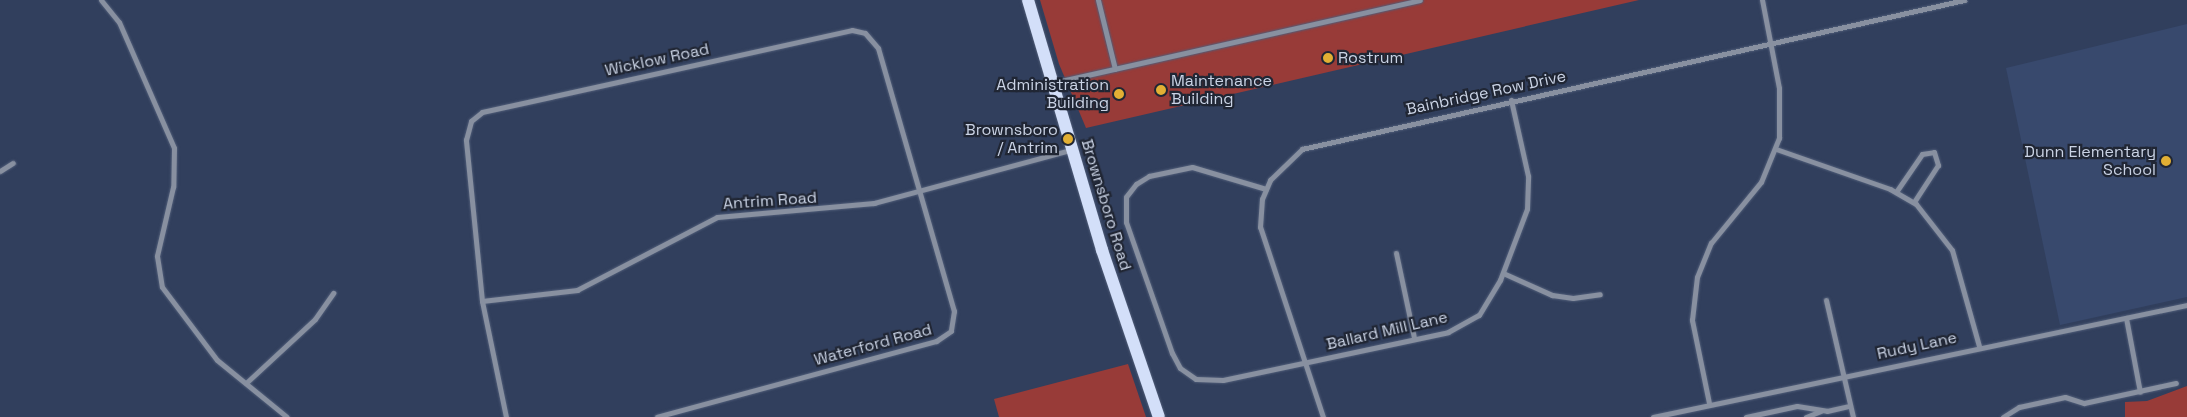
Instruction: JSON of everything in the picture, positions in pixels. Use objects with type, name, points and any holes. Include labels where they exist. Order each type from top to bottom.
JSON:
[{"type":"main road","name":"Brownsboro Road","points":[[1028,0],[1071,150],[1159,417]]},
{"type":"street","points":[[101,0],[119,22],[174,148],[173,186],[157,256],[162,287],[193,333],[246,383],[287,417]]},
{"type":"street","points":[[1098,0],[1115,69]]},
{"type":"street","points":[[1052,83],[1420,0]]},
{"type":"street","points":[[1709,403],[1692,320],[1697,277],[1711,243],[1761,182],[1776,150],[1781,107],[1771,42],[1762,0]]},
{"type":"street","name":"Bainbridge Row Drive","points":[[1323,417],[1262,234],[1260,213],[1266,189],[1290,157],[1314,144],[1964,0]]},
{"type":"street","name":"Wicklow Road","points":[[482,301],[466,132],[482,112],[859,31],[878,48],[920,191]]},
{"type":"street","name":"Ballard Mill Lane","points":[[1266,189],[1216,170],[1192,167],[1149,176],[1136,184],[1126,197],[1126,222],[1164,329],[1176,361],[1192,377],[1223,380],[1414,338],[1470,322],[1484,309],[1503,273],[1529,195],[1511,100]]},
{"type":"street","name":"Antrim Road","points":[[482,301],[577,290],[717,217],[842,208],[920,191],[1071,150]]},
{"type":"street","points":[[1776,150],[1896,192],[1914,202],[1952,250],[1979,346]]},
{"type":"street","points":[[1896,192],[1922,154],[1934,152],[1938,165],[1914,202]]},
{"type":"street","points":[[0,172],[13,163]]},
{"type":"street","name":"Waterford Road","points":[[657,417],[948,335],[954,311],[920,191]]},
{"type":"street","points":[[1396,253],[1414,338]]},
{"type":"street","points":[[1503,273],[1552,295],[1574,298],[1600,294]]},
{"type":"street","points":[[246,383],[315,319],[333,294]]},
{"type":"street","points":[[1826,300],[1853,417]]},
{"type":"street","points":[[482,301],[506,417]]},
{"type":"street","name":"Rudy Lane","points":[[1653,417],[1844,374],[2126,318],[2187,304]]},
{"type":"street","points":[[2126,318],[2140,392]]},
{"type":"street","points":[[2003,417],[2019,407],[2065,397],[2084,403],[2176,383]]},
{"type":"street","points":[[1746,417],[1797,406],[1822,411]]},
{"type":"street","points":[[1806,417],[1822,411],[1849,406]]},
{"type":"shaded area","points":[[1040,0],[1639,0],[1086,128],[1059,64]]},
{"type":"shaded area","points":[[2187,24],[2187,297],[2060,325],[2006,68]]},
{"type":"shaded area","points":[[1128,364],[1146,417],[999,417],[994,399]]},
{"type":"shaded area","points":[[2187,386],[2187,417],[2125,417],[2125,402],[2147,401]]},
{"type":"place","name":"Rostrum","points":[[1328,58]]},
{"type":"place","name":"Maintenance Building","points":[[1161,90]]},
{"type":"place","name":"Administration Building","points":[[1119,94]]},
{"type":"place","name":"Brownsboro / Antrim","points":[[1068,139]]},
{"type":"place","name":"Dunn Elementary School","points":[[2166,161]]}]
